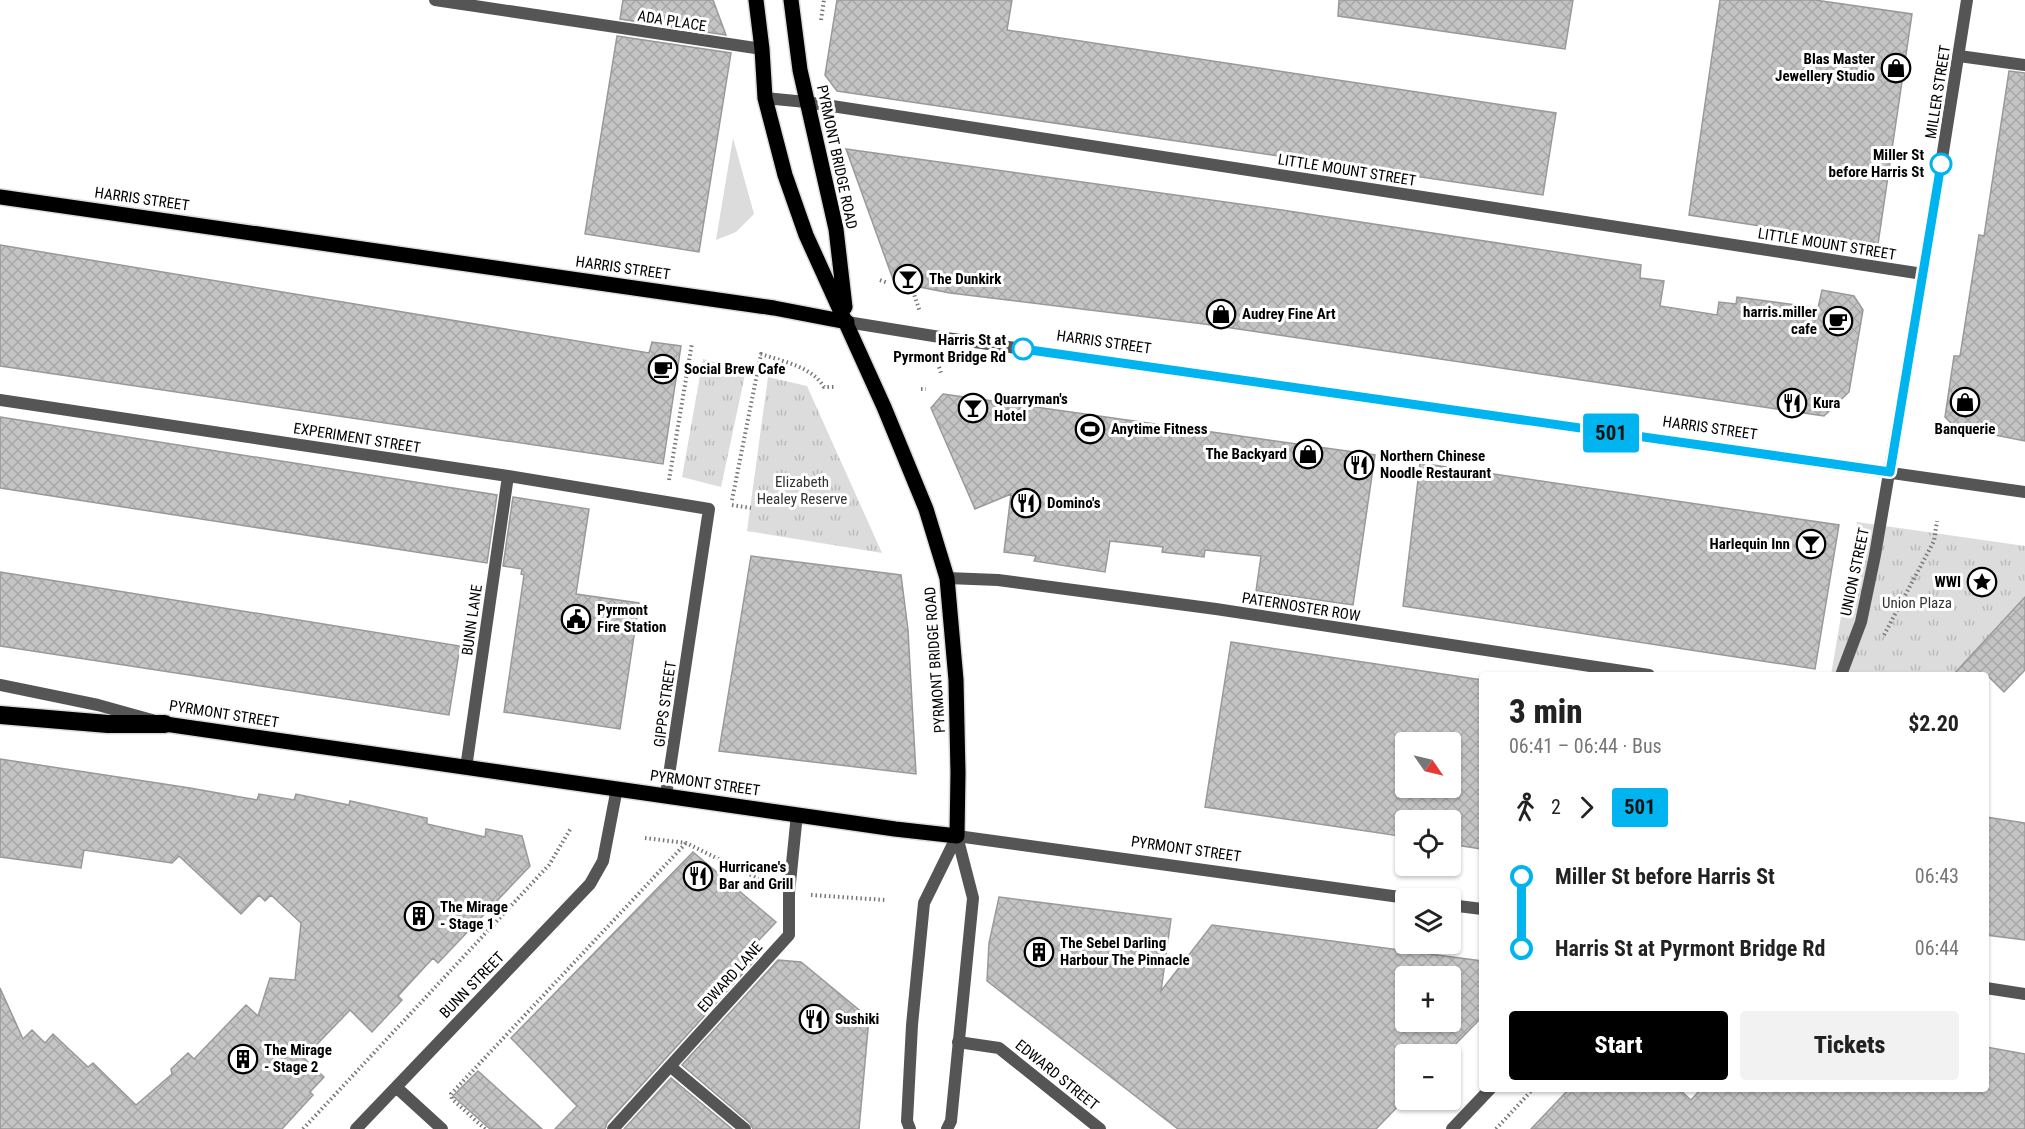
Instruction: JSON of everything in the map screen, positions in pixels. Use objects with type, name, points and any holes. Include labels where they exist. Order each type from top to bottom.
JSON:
[{"type":"highway","points":[[0,715],[108,724],[165,724]]},
{"type":"main road","name":"PYRMONT BRIDGE ROAD","points":[[756,0],[765,98],[785,175],[806,235],[847,322],[927,509],[948,578],[956,680],[957,836]]},
{"type":"main road","name":"PYRMONT BRIDGE ROAD","points":[[791,0],[806,102],[836,229],[847,322]]},
{"type":"main road","name":"HARRIS STREET","points":[[0,197],[774,308],[847,322]]},
{"type":"main road","name":"PYRMONT STREET","points":[[165,724],[957,836]]},
{"type":"street","name":"ADA PLACE","points":[[435,0],[762,49]]},
{"type":"street","name":"MILLER STREET","points":[[1890,472],[1967,0]]},
{"type":"street","points":[[1959,56],[2025,65]]},
{"type":"street","name":"LITTLE MOUNT STREET","points":[[765,98],[806,102],[1923,274]]},
{"type":"street","name":"HARRIS STREET","points":[[847,322],[2025,492]]},
{"type":"street","name":"EXPERIMENT STREET","points":[[0,400],[508,476],[709,509]]},
{"type":"street","name":"UNION STREET","points":[[1841,672],[1861,622],[1890,472]]},
{"type":"street","name":"BUNN LANE","points":[[466,768],[508,476]]},
{"type":"street","name":"GIPPS STREET","points":[[666,795],[709,509]]},
{"type":"street","name":"PATERNOSTER ROW","points":[[948,578],[998,580],[1216,609],[1629,672]]},
{"type":"street","name":"PYRMONT STREET","points":[[0,685],[114,709],[165,724]]},
{"type":"street","name":"BUNN STREET","points":[[356,1129],[590,884],[603,861],[617,788]]},
{"type":"street","name":"EDWARD LANE","points":[[613,1129],[789,935],[789,894],[796,814]]},
{"type":"street","name":"PYRMONT STREET","points":[[957,836],[1395,896]]},
{"type":"street","name":"PYRMONT BRIDGE ROAD","points":[[947,1129],[951,1121],[973,898],[957,836]]},
{"type":"street","name":"PYRMONT BRIDGE ROAD","points":[[910,1129],[907,1121],[912,1025],[924,903],[957,836]]},
{"type":"street","points":[[1461,906],[1479,909]]},
{"type":"street","points":[[1989,988],[2025,994]]},
{"type":"street","name":"EDWARD STREET","points":[[958,1041],[999,1048],[1100,1129]]},
{"type":"street","points":[[671,1066],[745,1129]]},
{"type":"street","points":[[396,1087],[442,1129]]},
{"type":"street","points":[[1452,1129],[1487,1092]]},
{"type":"path","points":[[880,280],[888,283]]},
{"type":"path","points":[[913,291],[921,315]]},
{"type":"path","points":[[669,480],[692,343]]},
{"type":"path","points":[[751,508],[731,505],[761,354],[809,371],[818,377],[824,387],[835,387]]},
{"type":"path","points":[[939,367],[941,373]]},
{"type":"path","points":[[1881,641],[1934,541],[1937,521]]},
{"type":"path","points":[[303,1129],[549,866],[571,828]]},
{"type":"path","points":[[485,1129],[452,1099],[451,1094],[686,843],[645,838]]},
{"type":"path","points":[[1496,1129],[1530,1092]]},
{"type":"green space","points":[[733,138],[754,214],[736,232],[716,240]]},
{"type":"green space","points":[[703,359],[746,370],[721,487],[682,477]]},
{"type":"green space","name":"Elizabeth Healey Reserve","points":[[768,377],[807,386],[882,553],[747,531]]},
{"type":"green space","name":"Union Plaza","points":[[1857,522],[2025,546],[2025,597],[1956,672],[1832,672]]},
{"type":"building","points":[[623,0],[713,0],[726,35],[620,19]]},
{"type":"building","points":[[837,0],[1012,0],[1007,30],[1556,113],[1543,195],[837,91],[825,75]]},
{"type":"building","points":[[1339,0],[1573,0],[1565,49],[1338,16]]},
{"type":"building","points":[[1720,0],[1815,0],[1912,14],[1878,244],[1689,215]]},
{"type":"building","points":[[617,36],[731,53],[699,252],[585,234]]},
{"type":"building","points":[[2009,71],[2025,73],[2025,441],[1955,427],[1945,417],[1954,356],[1960,356],[1979,235],[1984,236]]},
{"type":"building","points":[[846,149],[1282,210],[1641,265],[1640,278],[1664,281],[1660,306],[1717,315],[1719,302],[1736,304],[1737,297],[1818,308],[1822,290],[1854,296],[1863,310],[1849,392],[1824,416],[1204,324],[950,293],[894,282]]},
{"type":"building","points":[[0,245],[649,353],[652,342],[681,346],[663,464],[0,366]]},
{"type":"building","points":[[943,394],[1375,455],[1353,605],[1256,591],[1261,556],[1205,550],[1204,557],[1162,552],[1163,547],[1110,541],[1105,572],[1034,561],[1036,556],[1004,552],[1011,494],[975,509],[931,408]]},
{"type":"building","points":[[0,417],[497,495],[487,563],[0,488]]},
{"type":"building","points":[[1420,463],[1839,525],[1815,669],[1403,606]]},
{"type":"building","points":[[513,497],[589,509],[576,594],[639,603],[620,729],[504,712],[524,575],[521,574],[522,569],[503,566]]},
{"type":"building","points":[[751,556],[901,575],[908,630],[916,774],[719,751]]},
{"type":"building","points":[[0,572],[460,646],[449,715],[0,646]]},
{"type":"building","points":[[2025,597],[2025,670],[2004,692],[1989,677],[1989,672],[1956,672]]},
{"type":"building","points":[[1231,642],[1479,680],[1479,849],[1461,846],[1461,810],[1395,810],[1395,835],[1205,807]]},
{"type":"building","points":[[0,759],[257,800],[259,794],[294,800],[296,794],[349,805],[350,801],[427,818],[427,824],[485,837],[486,829],[522,836],[530,866],[438,963],[433,958],[398,996],[402,1000],[372,1032],[350,1010],[304,1058],[324,1077],[310,1092],[313,1095],[282,1129],[0,1129],[0,988],[23,1039],[32,1030],[45,1043],[53,1034],[88,1067],[93,1063],[136,1105],[172,1074],[171,1069],[188,1053],[194,1059],[246,1005],[258,1016],[270,978],[295,980],[301,923],[271,895],[265,901],[259,895],[241,914],[179,856],[172,863],[84,850],[81,868],[0,857]]},
{"type":"building","points":[[1989,817],[2025,823],[2025,940],[1989,935]]},
{"type":"building","points":[[693,852],[776,922],[744,956],[757,958],[607,1123],[605,1129],[555,1129],[577,1106],[511,1038]]},
{"type":"building","points":[[999,897],[1171,919],[1161,991],[1212,925],[1395,949],[1395,954],[1429,954],[1479,961],[1479,1020],[1456,1044],[1395,1044],[1395,1109],[1376,1129],[1178,1129],[987,981],[989,943]]},
{"type":"building","points":[[778,960],[801,962],[869,1018],[859,1129],[753,1129],[750,1123],[682,1065]]},
{"type":"building","points":[[1989,1048],[2025,1054],[2025,1129],[1531,1129],[1566,1092],[1682,1092],[1691,1100],[1698,1092],[1989,1092]]},
{"type":"building","points":[[478,1071],[542,1129],[490,1129],[453,1096]]},
{"type":"building","points":[[671,1078],[732,1129],[624,1129]]},
{"type":"bus line","name":"501","points":[[1023,349],[1890,472],[1941,164]]},
{"type":"place","name":"Blas Master Jewellery Studio","points":[[1896,68]]},
{"type":"place","name":"Miller St before Harris St","points":[[1941,164]]},
{"type":"place","name":"The Dunkirk","points":[[908,279]]},
{"type":"place","name":"Audrey Fine Art","points":[[1221,314]]},
{"type":"place","name":"harris.miller cafe","points":[[1838,321]]},
{"type":"place","name":"Harris St at Pyrmont Bridge Rd","points":[[1023,349]]},
{"type":"place","name":"Social Brew Cafe","points":[[663,369]]},
{"type":"place","name":"Banquerie","points":[[1965,402]]},
{"type":"place","name":"Kura","points":[[1792,403]]},
{"type":"place","name":"Quarryman's Hotel","points":[[973,408]]},
{"type":"place","name":"Anytime Fitness","points":[[1090,429]]},
{"type":"place","name":"The Backyard","points":[[1308,454]]},
{"type":"place","name":"Northern Chinese Noodle Restaurant","points":[[1359,465]]},
{"type":"place","name":"Domino's","points":[[1026,503]]},
{"type":"place","name":"Harlequin Inn","points":[[1811,544]]},
{"type":"place","name":"WWI","points":[[1982,582]]},
{"type":"place","name":"Pyrmont Fire Station","points":[[576,619]]},
{"type":"place","name":"Hurricane's Bar and Grill","points":[[698,876]]},
{"type":"place","name":"The Mirage - Stage 1","points":[[419,916]]},
{"type":"place","name":"The Sebel Darling Harbour The Pinnacle","points":[[1039,952]]},
{"type":"place","name":"Sushiki","points":[[814,1019]]},
{"type":"place","name":"The Mirage - Stage 2","points":[[243,1059]]}]
